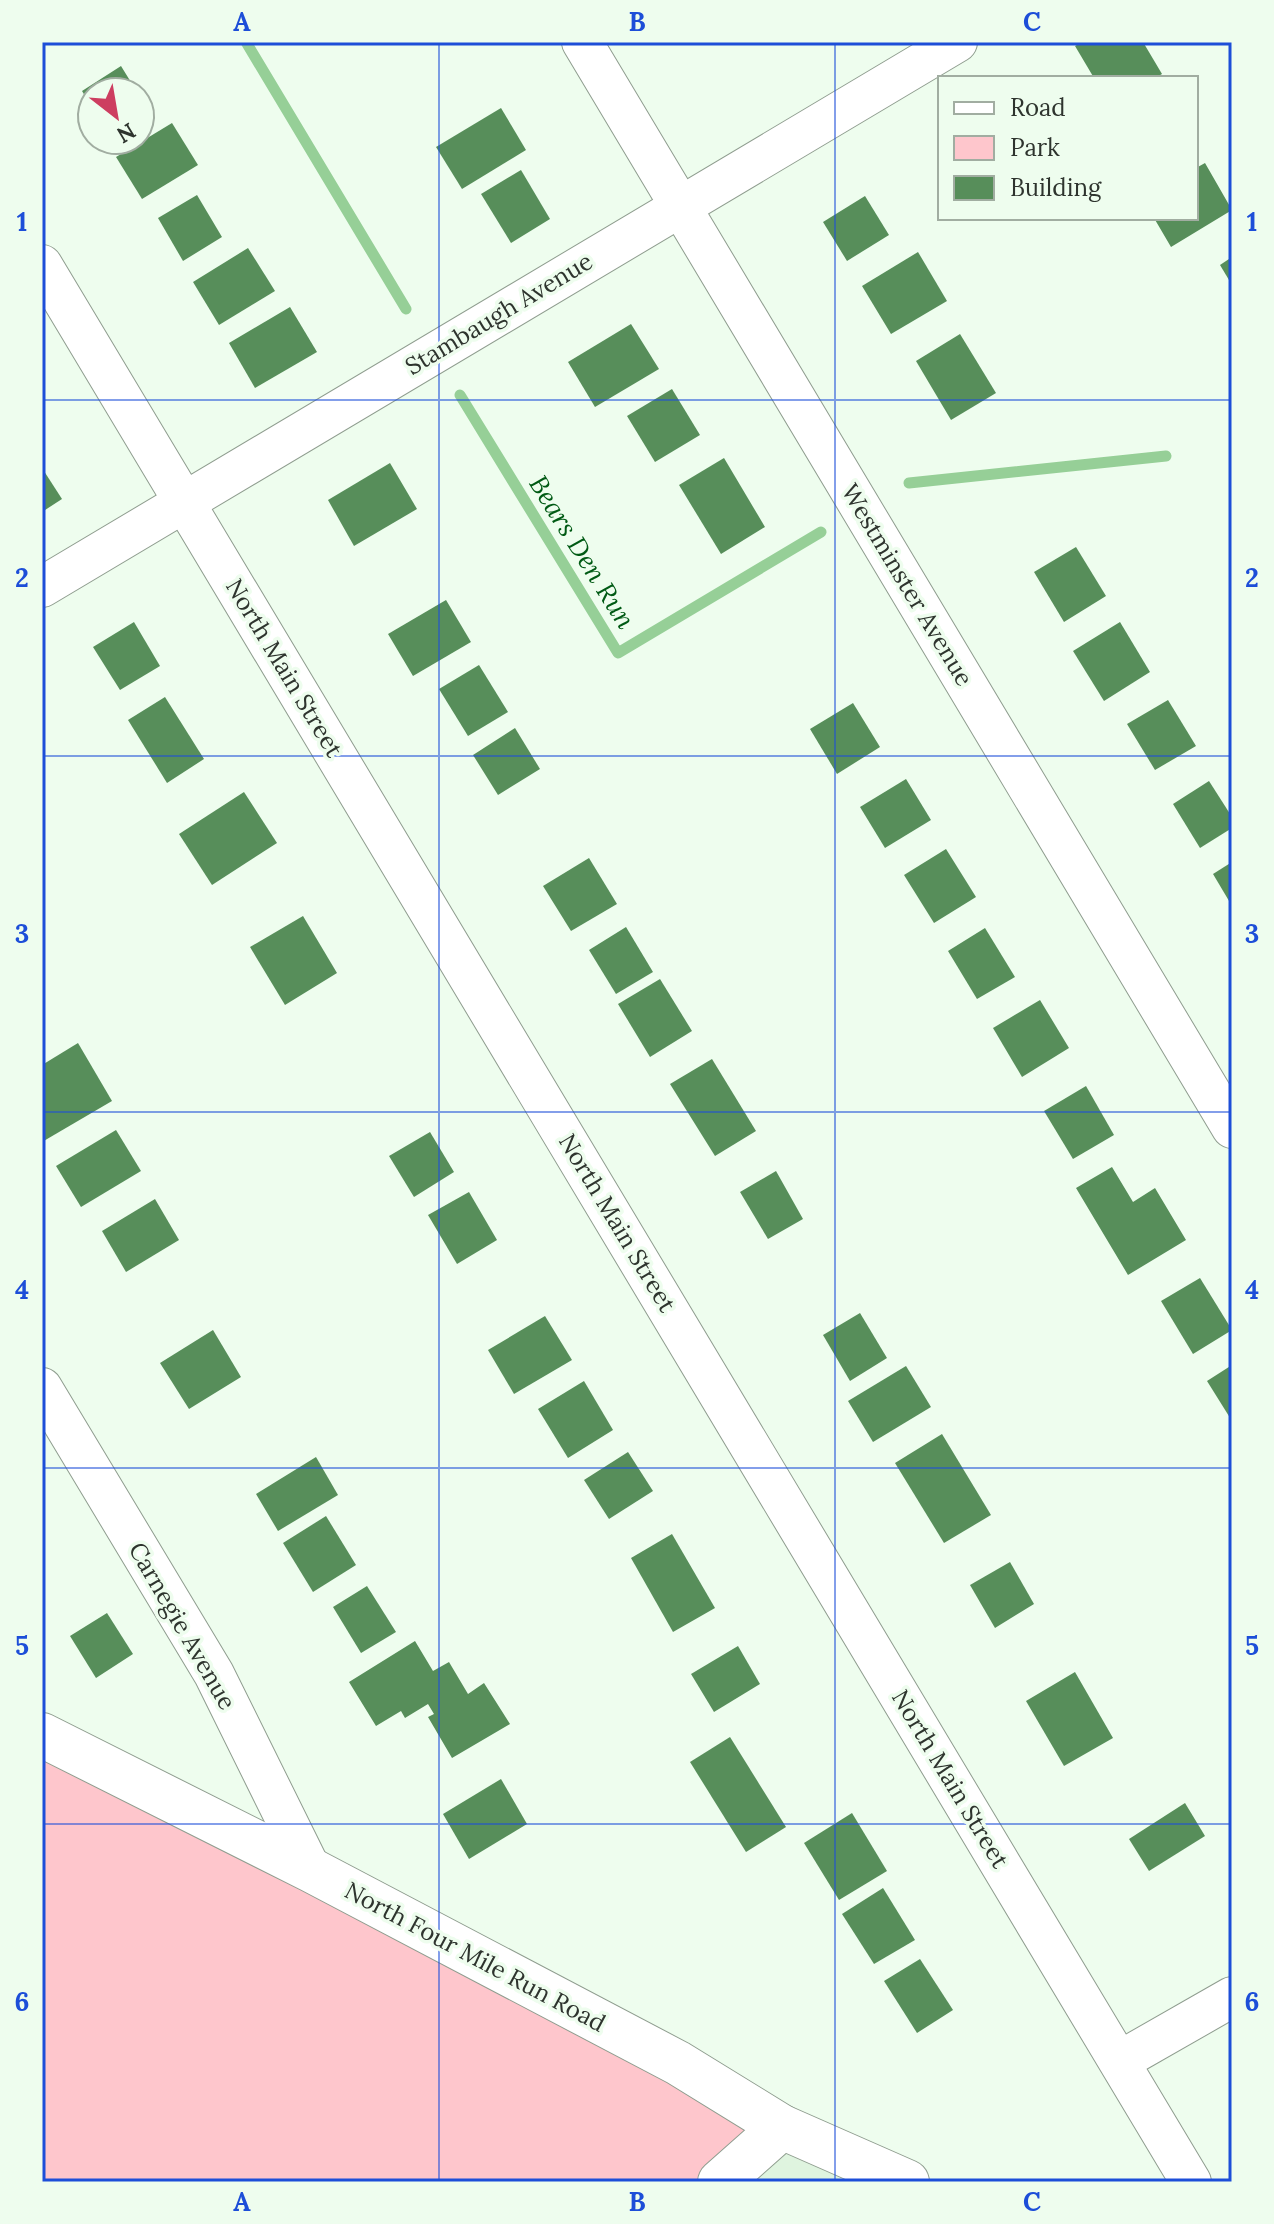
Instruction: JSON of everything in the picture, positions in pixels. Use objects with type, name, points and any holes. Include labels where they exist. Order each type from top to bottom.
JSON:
[{"type":"street","name":"Westminster Avenue","points":[[582,42],[1232,1128]]},
{"type":"street","name":"Stambaugh Avenue","points":[[42,587],[957,42]]},
{"type":"street","name":"North Main Street","points":[[42,265],[1191,2182]]},
{"type":"street","name":"Carnegie Avenue","points":[[42,1388],[214,1674],[311,1870]]},
{"type":"street","name":"North Four Mile Run Road","points":[[42,1735],[311,1870],[678,2063],[782,2127],[907,2182]]},
{"type":"street","points":[[1120,2061],[1232,1997]]},
{"type":"street","points":[[720,2182],[782,2127]]},
{"type":"shaded area","points":[[782,2127],[907,2182],[720,2182]]},
{"type":"green space","points":[[42,1735],[782,2127],[720,2182],[42,2182]]},
{"type":"building","points":[[1082,42],[1143,42],[1162,74],[1093,76],[1075,46]]},
{"type":"building","points":[[121,66],[127,76],[105,76]]},
{"type":"building","points":[[501,108],[526,150],[462,189],[436,147]]},
{"type":"building","points":[[172,123],[198,165],[142,199],[116,157],[156,156],[156,133]]},
{"type":"building","points":[[1205,163],[1232,210],[1171,247],[1155,220],[1198,220],[1198,167]]},
{"type":"building","points":[[521,170],[550,219],[511,243],[481,194]]},
{"type":"building","points":[[197,195],[222,237],[183,261],[158,218]]},
{"type":"building","points":[[865,196],[889,235],[847,261],[823,222]]},
{"type":"building","points":[[248,248],[275,291],[219,325],[193,282]]},
{"type":"building","points":[[918,252],[947,301],[891,334],[862,286]]},
{"type":"building","points":[[1232,257],[1232,285],[1220,265]]},
{"type":"building","points":[[290,307],[317,352],[255,388],[229,343]]},
{"type":"building","points":[[631,324],[659,369],[595,407],[568,362]]},
{"type":"building","points":[[960,334],[996,393],[951,420],[916,361]]},
{"type":"building","points":[[672,389],[700,435],[655,462],[627,416]]},
{"type":"building","points":[[724,458],[765,527],[721,554],[679,485]]},
{"type":"building","points":[[390,463],[417,509],[354,546],[328,500]]},
{"type":"building","points":[[42,468],[62,499],[42,512]]},
{"type":"building","points":[[1076,547],[1106,596],[1064,622],[1034,572]]},
{"type":"building","points":[[446,600],[471,642],[413,676],[388,634]]},
{"type":"building","points":[[134,622],[160,666],[120,690],[93,647]]},
{"type":"building","points":[[1120,622],[1150,672],[1104,701],[1073,651]]},
{"type":"building","points":[[479,665],[508,712],[468,736],[439,689]]},
{"type":"building","points":[[165,697],[204,759],[167,783],[128,720]]},
{"type":"building","points":[[1168,700],[1196,746],[1155,770],[1127,724]]},
{"type":"building","points":[[853,703],[880,747],[837,774],[810,729]]},
{"type":"building","points":[[515,728],[540,769],[498,795],[473,755]]},
{"type":"building","points":[[906,779],[931,820],[885,848],[860,807]]},
{"type":"building","points":[[1209,781],[1232,817],[1232,828],[1200,848],[1173,804]]},
{"type":"building","points":[[244,792],[277,843],[212,885],[179,834]]},
{"type":"building","points":[[946,849],[976,897],[934,923],[904,875]]},
{"type":"building","points":[[589,858],[617,904],[571,931],[543,886]]},
{"type":"building","points":[[1232,862],[1232,906],[1213,874]]},
{"type":"building","points":[[303,916],[337,973],[285,1005],[250,947]]},
{"type":"building","points":[[626,927],[653,972],[616,994],[589,950]]},
{"type":"building","points":[[985,928],[1015,977],[977,999],[948,951]]},
{"type":"building","points":[[660,979],[692,1031],[650,1057],[618,1004]]},
{"type":"building","points":[[1040,1000],[1069,1048],[1022,1077],[993,1028]]},
{"type":"building","points":[[78,1043],[112,1101],[42,1142],[42,1065]]},
{"type":"building","points":[[712,1059],[756,1131],[715,1156],[670,1084]]},
{"type":"building","points":[[1086,1086],[1114,1135],[1073,1159],[1044,1111]]},
{"type":"building","points":[[116,1130],[141,1171],[81,1207],[56,1166]]},
{"type":"building","points":[[430,1132],[454,1172],[414,1197],[389,1156]]},
{"type":"building","points":[[1112,1167],[1133,1202],[1155,1188],[1186,1240],[1128,1275],[1076,1188]]},
{"type":"building","points":[[776,1171],[803,1219],[768,1239],[740,1192]]},
{"type":"building","points":[[469,1192],[497,1240],[457,1264],[428,1215]]},
{"type":"building","points":[[155,1199],[179,1240],[126,1272],[102,1231]]},
{"type":"building","points":[[1200,1278],[1232,1330],[1193,1354],[1161,1301]]},
{"type":"building","points":[[860,1313],[887,1358],[850,1381],[823,1335]]},
{"type":"building","points":[[545,1316],[572,1360],[514,1394],[488,1350]]},
{"type":"building","points":[[213,1330],[241,1377],[189,1409],[160,1363]]},
{"type":"building","points":[[1232,1365],[1232,1421],[1207,1381]]},
{"type":"building","points":[[906,1366],[931,1407],[873,1442],[848,1401]]},
{"type":"building","points":[[584,1381],[613,1430],[568,1458],[538,1409]]},
{"type":"building","points":[[942,1434],[991,1515],[944,1543],[895,1463]]},
{"type":"building","points":[[628,1452],[653,1491],[609,1519],[584,1480]]},
{"type":"building","points":[[316,1457],[338,1495],[278,1531],[256,1494]]},
{"type":"building","points":[[326,1516],[356,1565],[313,1592],[283,1543]]},
{"type":"building","points":[[672,1534],[715,1608],[673,1632],[631,1558]]},
{"type":"building","points":[[1010,1562],[1034,1604],[995,1628],[970,1585]]},
{"type":"building","points":[[367,1586],[396,1632],[361,1653],[333,1607]]},
{"type":"building","points":[[107,1613],[133,1654],[96,1678],[70,1636]]},
{"type":"building","points":[[415,1641],[433,1671],[449,1662],[468,1694],[484,1683],[510,1724],[452,1758],[428,1717],[434,1714],[428,1704],[405,1718],[401,1711],[376,1726],[349,1682]]},
{"type":"building","points":[[738,1646],[760,1684],[714,1712],[691,1674]]},
{"type":"building","points":[[1075,1672],[1113,1738],[1064,1766],[1026,1701]]},
{"type":"building","points":[[730,1737],[786,1827],[746,1852],[690,1762]]},
{"type":"building","points":[[501,1779],[527,1824],[469,1859],[443,1814]]},
{"type":"building","points":[[1185,1803],[1205,1836],[1149,1871],[1129,1839]]},
{"type":"building","points":[[852,1813],[887,1871],[839,1900],[804,1843]]},
{"type":"building","points":[[883,1888],[915,1940],[874,1964],[842,1914]]},
{"type":"building","points":[[920,1959],[953,2010],[917,2033],[884,1981]]},
{"type":"waterway","name":"Bears Den Run","points":[[246,42],[406,309]]},
{"type":"waterway","name":"Bears Den Run","points":[[460,395],[618,653],[821,532]]},
{"type":"waterway","name":"Bears Den Run","points":[[909,483],[1166,456]]}]
